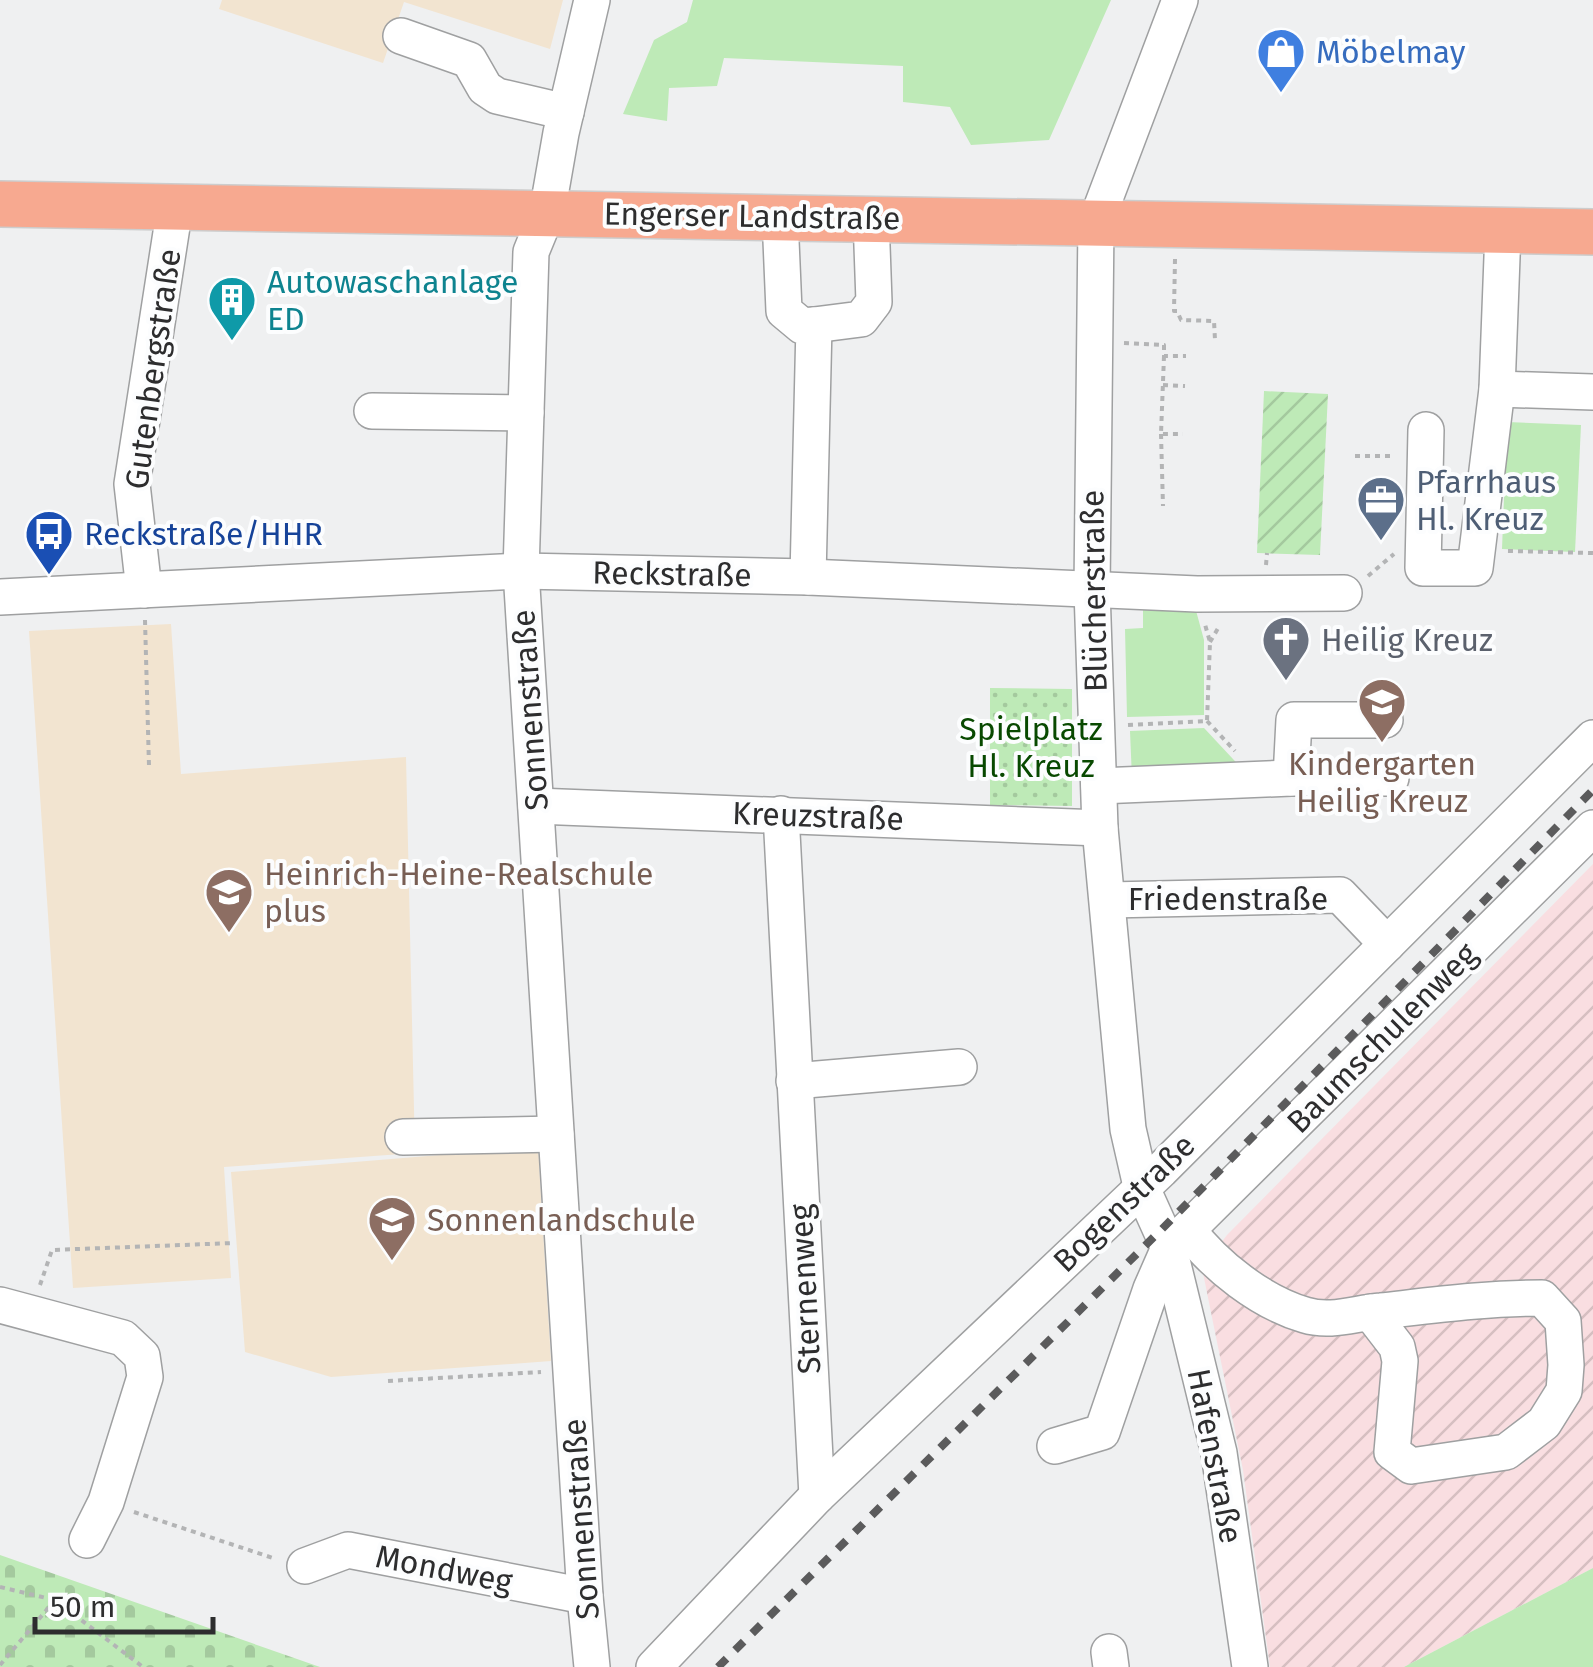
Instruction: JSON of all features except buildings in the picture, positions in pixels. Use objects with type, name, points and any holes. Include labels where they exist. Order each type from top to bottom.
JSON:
[{"type":"main road","name":"Engerser Landstraße","points":[[0,204],[1593,232]]},
{"type":"street","name":"Sonnenstraße","points":[[592,0],[547,213],[530,252],[521,570],[592,1667]]},
{"type":"street","name":"Blücherstraße","points":[[1179,1239],[1142,1186],[1128,1129],[1100,828],[1092,590],[1096,222],[1180,0]]},
{"type":"street","points":[[401,36],[470,60],[485,88],[497,96],[566,112]]},
{"type":"street","name":"Gutenbergstraße","points":[[144,590],[132,484],[175,207]]},
{"type":"street","points":[[780,217],[784,310],[802,326],[862,319],[874,302],[871,218]]},
{"type":"street","points":[[1425,443],[1422,568],[1475,559],[1497,389],[1503,232]]},
{"type":"street","points":[[808,578],[814,325]]},
{"type":"street","points":[[1497,389],[1593,392]]},
{"type":"street","points":[[372,410],[526,412]]},
{"type":"street","name":"Reckstraße","points":[[0,597],[521,570],[1197,594],[1344,593]]},
{"type":"street","points":[[1291,778],[1294,720],[1385,720]]},
{"type":"street","name":"Bogenstraße","points":[[654,1667],[817,1496],[1142,1186],[1593,738]]},
{"type":"street","points":[[1099,786],[1392,778]]},
{"type":"street","name":"Kreuzstraße","points":[[536,806],[1100,828]]},
{"type":"street","name":"Sternenweg","points":[[782,814],[817,1496]]},
{"type":"street","name":"Baumschulenweg","points":[[1179,1239],[1593,828]]},
{"type":"street","name":"Friedenstraße","points":[[1109,900],[1340,895],[1387,944]]},
{"type":"street","points":[[794,1081],[959,1067]]},
{"type":"street","points":[[403,1137],[556,1134]]},
{"type":"street","points":[[1055,1446],[1102,1432],[1151,1289],[1179,1239],[1204,1252],[1266,1298],[1306,1316],[1342,1318],[1370,1312],[1487,1298],[1542,1298],[1563,1321],[1564,1391],[1544,1423],[1506,1452],[1410,1466],[1392,1452],[1400,1361],[1397,1347],[1370,1312]]},
{"type":"street","name":"Hafenstraße","points":[[1179,1239],[1218,1454],[1250,1667]]},
{"type":"street","points":[[15,1309],[123,1338],[142,1356],[146,1376],[106,1502],[87,1540]]},
{"type":"street","name":"Mondweg","points":[[306,1566],[348,1550],[585,1596]]},
{"type":"path","points":[[1175,254],[1174,311],[1181,320],[1214,322],[1215,340]]},
{"type":"path","points":[[1109,343],[1164,344],[1163,506]]},
{"type":"path","points":[[1164,356],[1186,356]]},
{"type":"path","points":[[1164,385],[1185,386]]},
{"type":"path","points":[[1161,434],[1183,434]]},
{"type":"path","points":[[1356,456],[1425,443]]},
{"type":"path","points":[[1475,559],[1593,553]]},
{"type":"path","points":[[1344,593],[1392,554],[1423,554]]},
{"type":"path","points":[[144,590],[149,766]]},
{"type":"path","points":[[1123,726],[1208,722],[1210,642],[1197,594]]},
{"type":"path","points":[[15,1309],[52,1250],[234,1243]]},
{"type":"path","points":[[388,1381],[571,1370]]},
{"type":"path","points":[[106,1502],[256,1554],[306,1566]]},
{"type":"path","points":[[0,1587],[55,1600],[143,1667]]},
{"type":"path","points":[[0,1666],[55,1600]]},
{"type":"shaded area","points":[[222,0],[563,0],[550,49],[404,2],[383,63],[219,9]]},
{"type":"shaded area","name":"Heinrich-Heine-Realschule plus","points":[[171,624],[181,774],[406,757],[415,1153],[224,1167],[231,1278],[73,1288],[29,631]]},
{"type":"shaded area","points":[[1593,864],[1593,1568],[1404,1667],[1270,1667],[1243,1470],[1202,1268],[1227,1235]]},
{"type":"shaded area","name":"Sonnenlandschule","points":[[538,1147],[551,1361],[331,1377],[245,1352],[231,1172]]},
{"type":"green space","points":[[693,0],[1111,0],[1049,140],[971,145],[950,107],[903,102],[903,66],[724,58],[717,86],[669,88],[667,121],[623,114],[654,40],[687,22]]},
{"type":"green space","points":[[1264,391],[1328,394],[1320,555],[1257,553]]},
{"type":"green space","points":[[1507,422],[1581,425],[1575,552],[1502,549]]},
{"type":"green space","points":[[1195,607],[1204,640],[1204,715],[1127,717],[1125,629],[1143,628],[1143,608]]},
{"type":"green space","name":"Spielplatz Hl. Kreuz","points":[[990,688],[1072,689],[1072,806],[990,805]]},
{"type":"green space","points":[[1204,728],[1247,774],[1132,779],[1130,731]]},
{"type":"green space","points":[[0,1555],[320,1667],[0,1667]]},
{"type":"green space","points":[[1593,1568],[1593,1667],[1404,1667]]},
{"type":"railway","points":[[718,1667],[1163,1228],[1593,790]]},
{"type":"place","name":"Möbelmay","points":[[1281,94]]},
{"type":"place","name":"Autowaschanlage ED","points":[[232,342]]},
{"type":"place","name":"Pfarrhaus Hl. Kreuz","points":[[1381,542]]},
{"type":"place","name":"Reckstraße/HHR","points":[[49,576]]},
{"type":"place","name":"Heilig Kreuz","points":[[1286,682]]},
{"type":"place","name":"Kindergarten Heilig Kreuz","points":[[1382,744]]},
{"type":"place","name":"Heinrich-Heine-Realschule plus","points":[[229,934]]},
{"type":"place","name":"Sonnenlandschule","points":[[392,1262]]}]
